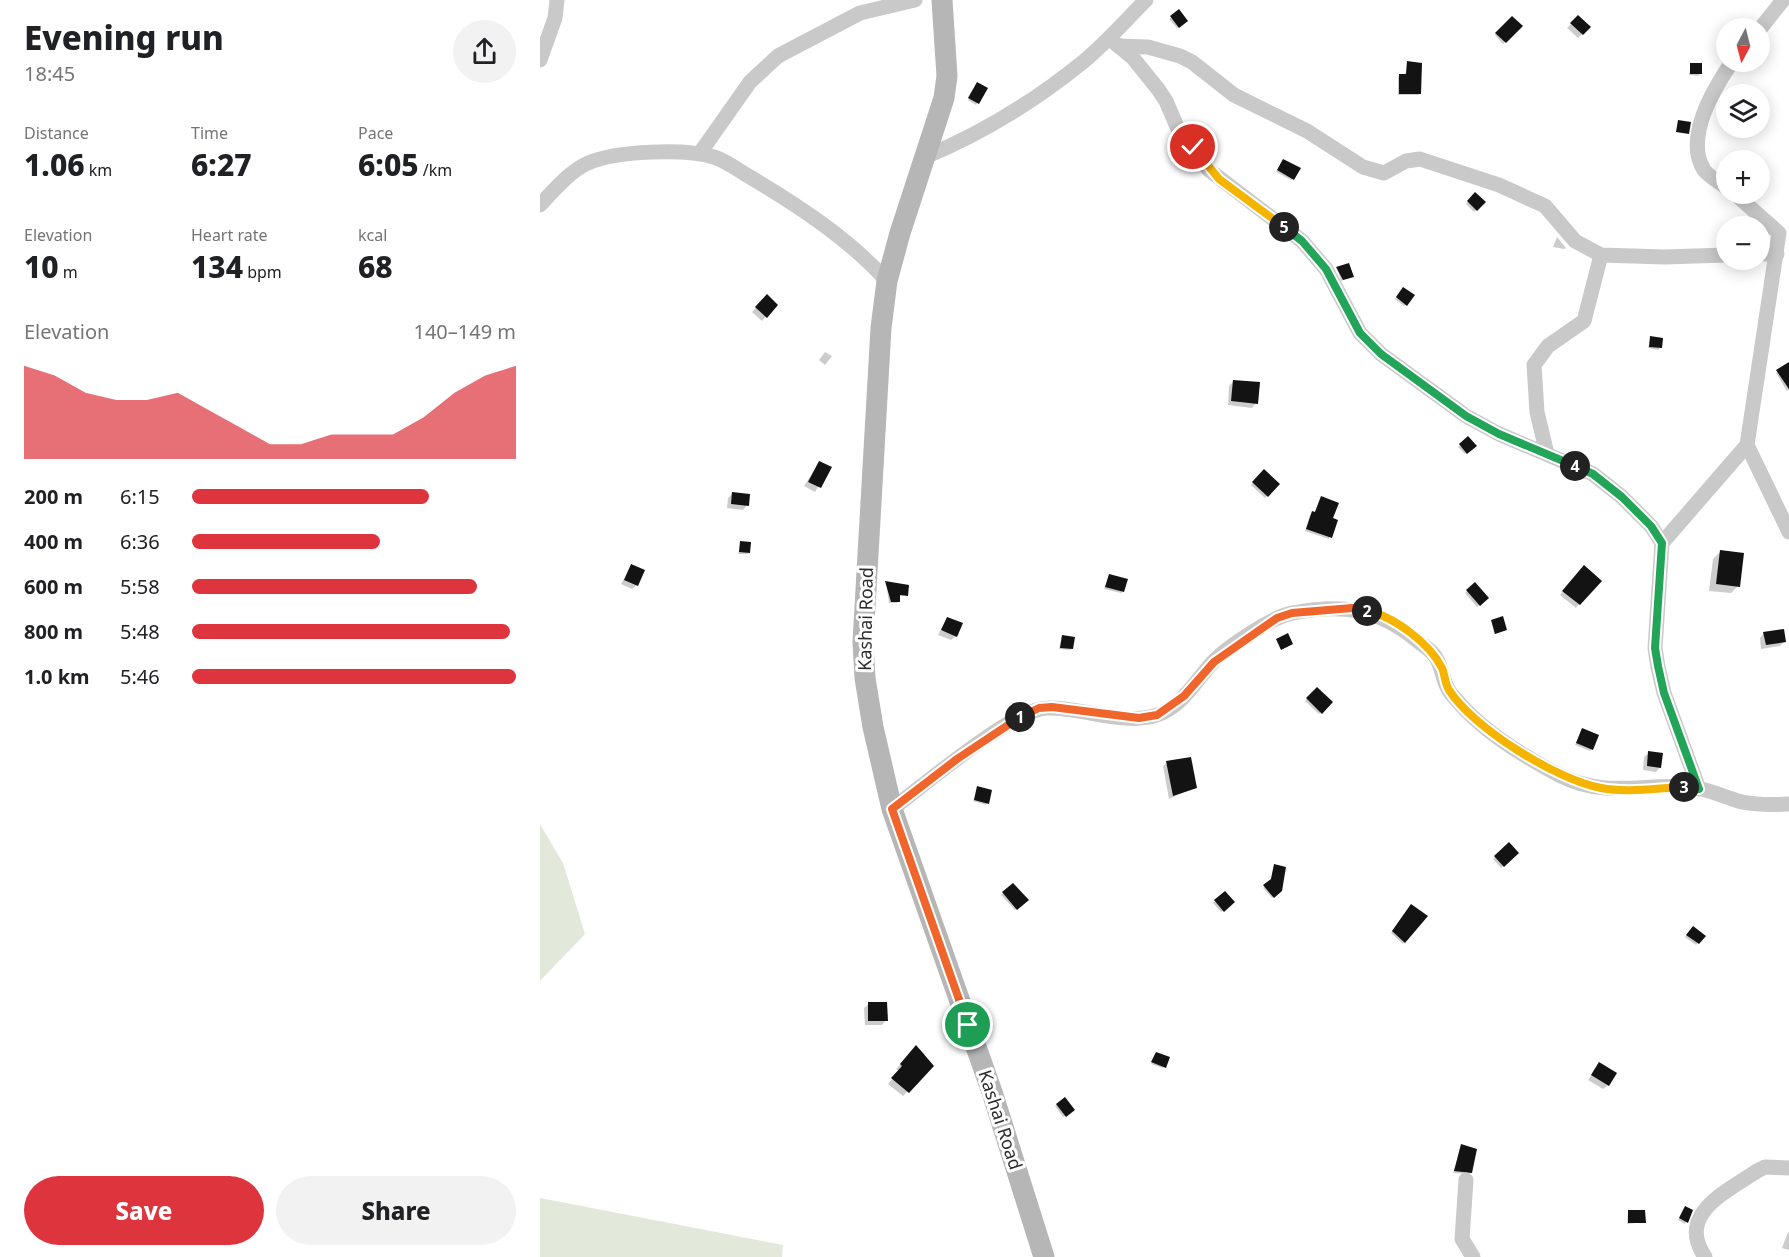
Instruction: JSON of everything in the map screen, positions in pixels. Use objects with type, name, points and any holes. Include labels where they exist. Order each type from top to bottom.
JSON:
[{"type":"street","points":[[540,60],[555,18],[557,0]]},
{"type":"street","points":[[700,153],[750,82],[778,56],[860,13],[915,0]]},
{"type":"street","name":"Kashai Road","points":[[942,0],[947,76],[936,128],[887,281],[881,328],[863,642],[873,727],[892,809],[992,1092],[1044,1257]]},
{"type":"street","points":[[925,157],[950,146],[1014,110],[1114,42],[1146,0]]},
{"type":"street","points":[[1769,18],[1783,0]]},
{"type":"street","points":[[1114,42],[1148,47],[1186,59],[1234,95],[1307,131],[1363,167],[1384,173],[1406,162],[1420,159],[1516,192],[1545,206],[1575,241],[1601,255],[1665,257],[1716,255]]},
{"type":"street","points":[[1114,42],[1158,89],[1178,129],[1209,170],[1308,248],[1326,269],[1360,333],[1381,354],[1466,416],[1499,434],[1593,474],[1622,497],[1651,526],[1662,543],[1655,648],[1658,666],[1664,693],[1699,789]]},
{"type":"street","points":[[1716,180],[1705,172],[1697,143],[1715,86],[1725,72]]},
{"type":"street","points":[[540,205],[556,188],[587,164],[635,155],[700,153],[717,158],[781,195],[861,252],[887,281]]},
{"type":"street","points":[[1662,543],[1747,445],[1779,233],[1746,204]]},
{"type":"street","points":[[1770,254],[1777,254]]},
{"type":"street","points":[[1547,454],[1537,412],[1534,365],[1548,346],[1584,321],[1601,255]]},
{"type":"street","points":[[1747,445],[1789,532]]},
{"type":"street","points":[[892,809],[957,759],[1029,712],[1052,707],[1139,718],[1157,715],[1184,696],[1214,662],[1277,618],[1292,613],[1352,608],[1386,618],[1433,653],[1443,670],[1447,688],[1464,708],[1501,738],[1560,776],[1600,788],[1617,790],[1699,789],[1752,803],[1789,804]]},
{"type":"street","points":[[1705,1257],[1695,1238],[1696,1227],[1704,1209],[1765,1167],[1789,1168]]},
{"type":"street","points":[[1466,1180],[1462,1239],[1473,1257]]},
{"type":"green space","points":[[540,824],[563,863],[585,934],[540,981]]},
{"type":"green space","points":[[540,1198],[783,1245],[782,1257],[540,1257]]},
{"type":"building","points":[[1179,9],[1188,21],[1179,28],[1170,16]]},
{"type":"building","points":[[1578,15],[1591,27],[1583,35],[1570,23]]},
{"type":"building","points":[[1512,16],[1523,26],[1506,43],[1495,33]]},
{"type":"building","points":[[1407,61],[1422,63],[1421,94],[1399,94],[1399,74],[1406,74]]},
{"type":"building","points":[[1690,63],[1702,63],[1702,74],[1690,74]]},
{"type":"building","points":[[977,82],[988,88],[979,104],[968,98]]},
{"type":"building","points":[[1678,120],[1691,122],[1689,134],[1676,132]]},
{"type":"building","points":[[1283,159],[1301,168],[1294,180],[1277,170]]},
{"type":"building","points":[[1475,192],[1486,202],[1477,211],[1467,201]]},
{"type":"building","points":[[1349,263],[1354,277],[1343,280],[1336,267]]},
{"type":"building","points":[[1403,287],[1415,295],[1407,306],[1396,297]]},
{"type":"building","points":[[767,294],[778,305],[767,318],[755,307]]},
{"type":"building","points":[[1650,336],[1663,338],[1662,348],[1649,347]]},
{"type":"building","points":[[1789,362],[1789,389],[1776,370]]},
{"type":"building","points":[[1233,380],[1260,382],[1258,404],[1231,401]]},
{"type":"building","points":[[1468,436],[1477,446],[1467,454],[1459,444]]},
{"type":"building","points":[[819,461],[832,467],[821,488],[808,482]]},
{"type":"building","points":[[1264,469],[1280,484],[1268,497],[1252,482]]},
{"type":"building","points":[[732,492],[750,494],[749,506],[731,504]]},
{"type":"building","points":[[1321,496],[1339,503],[1333,518],[1338,520],[1332,538],[1306,529],[1312,511],[1315,512]]},
{"type":"building","points":[[740,541],[751,542],[750,553],[739,552]]},
{"type":"building","points":[[1720,550],[1744,553],[1740,587],[1716,584]]},
{"type":"building","points":[[631,564],[645,570],[638,586],[624,580]]},
{"type":"building","points":[[1584,565],[1602,581],[1580,605],[1562,591]]},
{"type":"building","points":[[1109,574],[1128,579],[1124,592],[1105,587]]},
{"type":"building","points":[[885,581],[909,585],[908,596],[900,595],[900,602],[891,602]]},
{"type":"building","points":[[1475,582],[1489,598],[1480,606],[1466,590]]},
{"type":"building","points":[[1503,616],[1507,630],[1495,634],[1491,620]]},
{"type":"building","points":[[947,617],[963,623],[957,637],[941,630]]},
{"type":"building","points":[[1784,629],[1786,642],[1766,645],[1763,632]]},
{"type":"building","points":[[1288,633],[1293,644],[1281,650],[1276,639]]},
{"type":"building","points":[[1062,635],[1075,637],[1073,649],[1060,648]]},
{"type":"building","points":[[1317,687],[1333,702],[1322,714],[1306,698]]},
{"type":"building","points":[[1582,728],[1599,735],[1593,750],[1576,743]]},
{"type":"building","points":[[1648,751],[1663,753],[1661,768],[1647,766]]},
{"type":"building","points":[[1191,757],[1197,788],[1173,796],[1166,761]]},
{"type":"building","points":[[977,786],[992,790],[989,804],[974,800]]},
{"type":"building","points":[[1509,842],[1519,853],[1504,867],[1494,856]]},
{"type":"building","points":[[1274,864],[1286,867],[1282,891],[1274,898],[1263,885],[1271,879]]},
{"type":"building","points":[[1013,883],[1029,900],[1017,910],[1002,892]]},
{"type":"building","points":[[1225,891],[1235,902],[1224,912],[1214,900]]},
{"type":"building","points":[[1411,904],[1428,916],[1405,943],[1392,931]]},
{"type":"building","points":[[1693,926],[1706,936],[1699,944],[1686,935]]},
{"type":"building","points":[[868,1002],[887,1002],[888,1021],[868,1021]]},
{"type":"building","points":[[916,1045],[934,1066],[909,1093],[891,1078]]},
{"type":"building","points":[[1156,1052],[1170,1057],[1166,1068],[1151,1062]]},
{"type":"building","points":[[1599,1062],[1617,1073],[1609,1086],[1591,1075]]},
{"type":"building","points":[[1065,1097],[1075,1110],[1066,1117],[1056,1104]]},
{"type":"building","points":[[1461,1144],[1477,1149],[1472,1173],[1454,1171]]},
{"type":"building","points":[[1685,1206],[1693,1210],[1688,1223],[1679,1218]]},
{"type":"building","points":[[1628,1210],[1645,1210],[1646,1223],[1628,1223]]},
{"type":"route","points":[[968,1025],[892,809],[957,759],[1014,720],[1039,708],[1052,707],[1090,714],[1139,718],[1157,715],[1184,696],[1214,662],[1262,626],[1292,613],[1352,608],[1372,612],[1386,618],[1433,653],[1443,670],[1447,688],[1483,726],[1560,776],[1600,788],[1626,790],[1683,787],[1699,789],[1664,693],[1658,666],[1655,648],[1662,543],[1651,526],[1622,497],[1593,474],[1499,434],[1466,416],[1381,354],[1360,333],[1326,269],[1302,241],[1219,179],[1209,170],[1193,147]]}]
